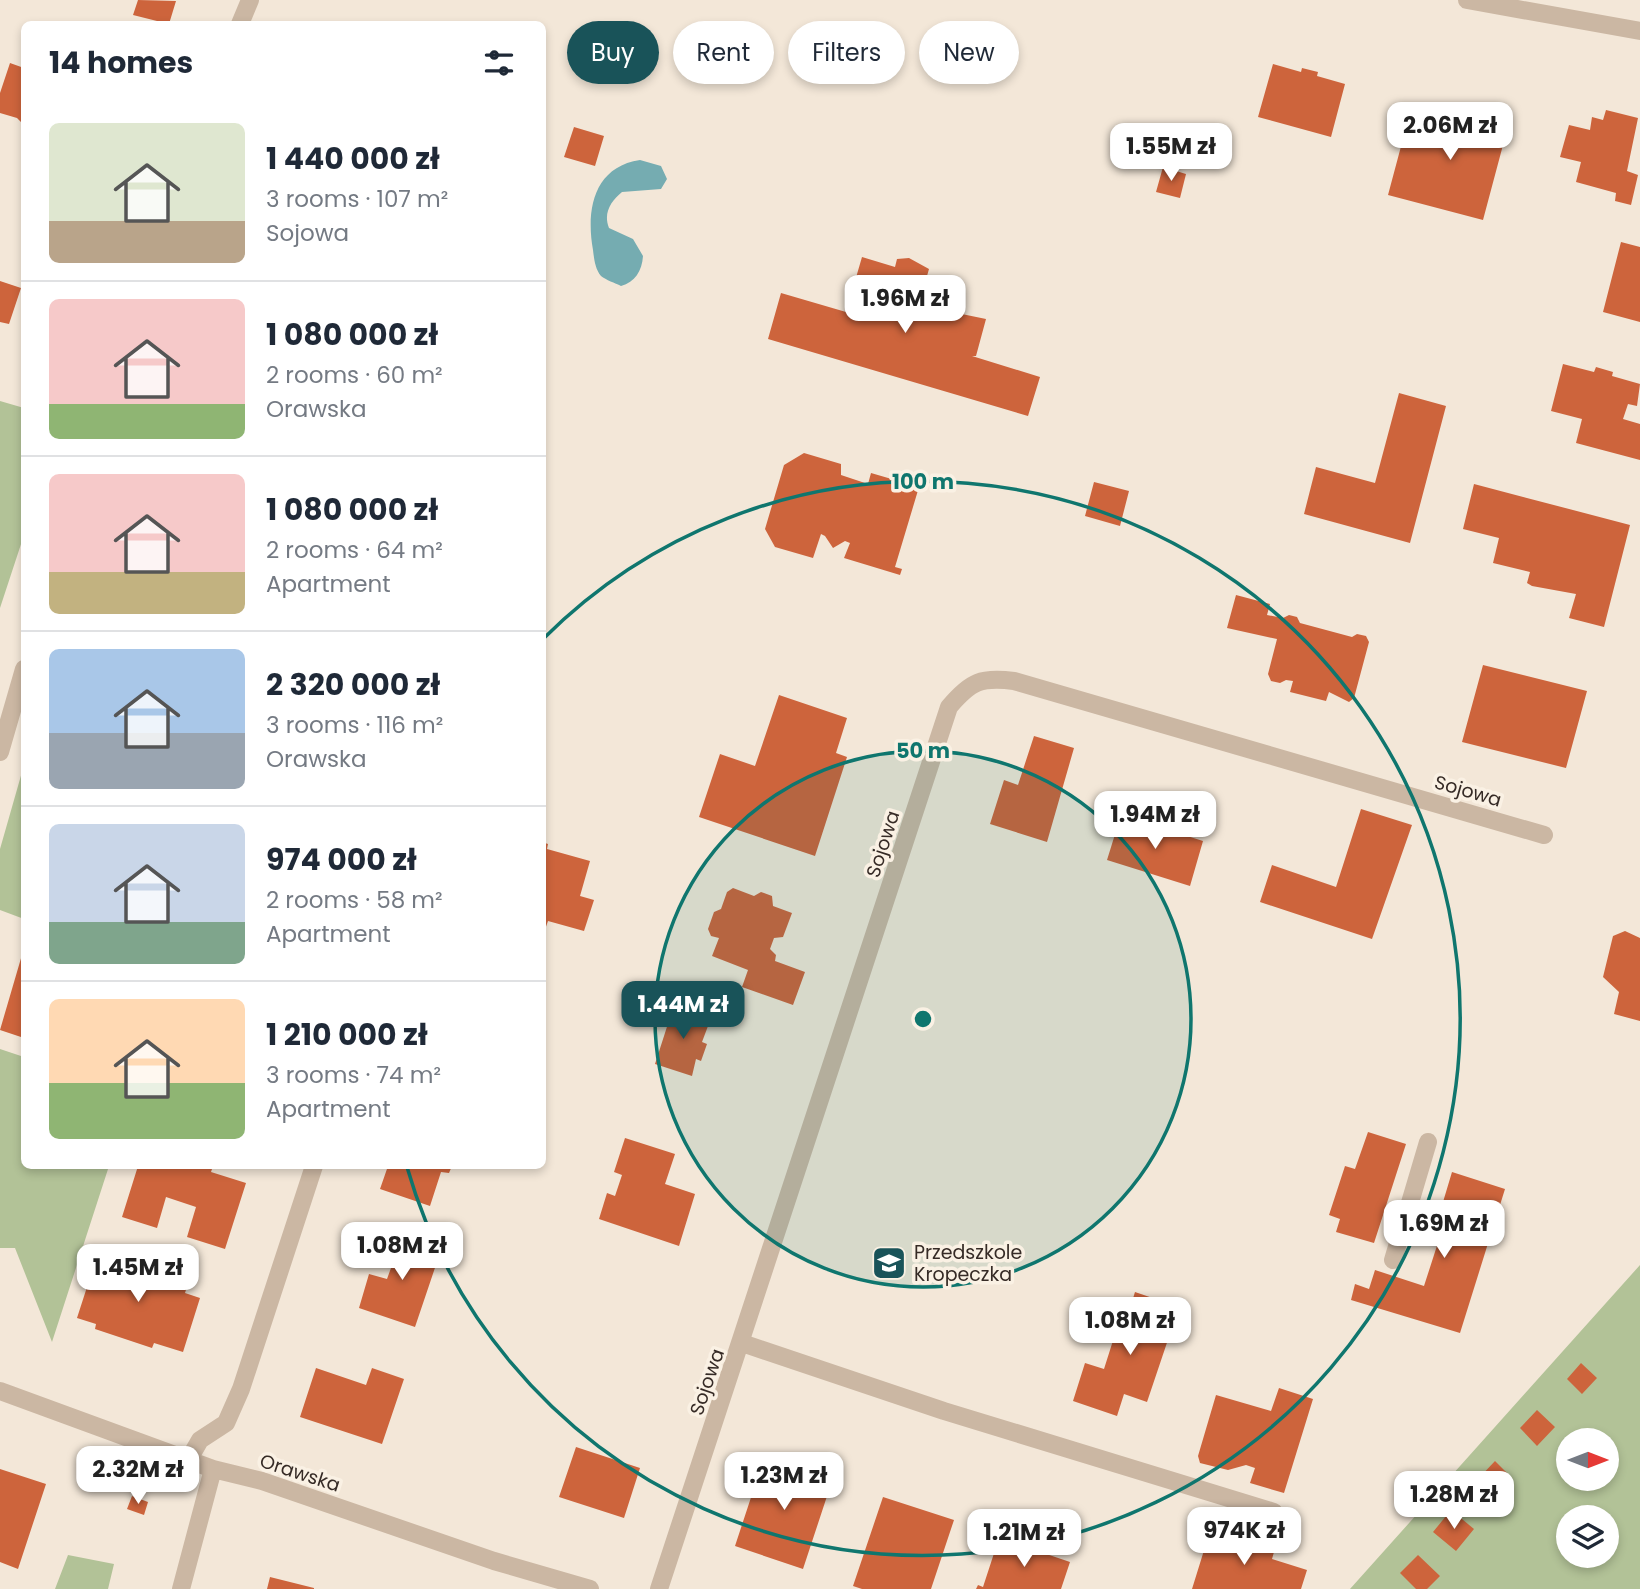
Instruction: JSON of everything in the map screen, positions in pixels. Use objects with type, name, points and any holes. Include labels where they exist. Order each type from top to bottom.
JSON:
[{"type":"street","points":[[241,21],[250,0]]},
{"type":"street","points":[[1467,0],[1640,31]]},
{"type":"street","name":"Sojowa","points":[[659,1589],[949,707],[965,688],[989,678],[1014,681],[1544,835]]},
{"type":"street","points":[[0,752],[21,679]]},
{"type":"street","points":[[1393,1260],[1428,1142]]},
{"type":"street","points":[[189,1460],[200,1440],[226,1423],[241,1390],[313,1169]]},
{"type":"street","points":[[742,1343],[944,1410],[1274,1513]]},
{"type":"street","name":"Orawska","points":[[0,1391],[213,1469],[262,1481],[494,1561],[590,1589]]},
{"type":"street","points":[[181,1589],[213,1469]]},
{"type":"green space","points":[[0,401],[21,407],[21,544],[0,608]]},
{"type":"green space","points":[[21,776],[21,918],[0,910],[0,849]]},
{"type":"green space","points":[[0,1049],[21,1056],[21,1169],[108,1169],[52,1342],[15,1248],[0,1248]]},
{"type":"green space","points":[[1640,1265],[1640,1589],[1350,1589]]},
{"type":"green space","points":[[68,1555],[114,1564],[108,1589],[55,1589]]},
{"type":"water","points":[[640,160],[661,166],[667,179],[661,189],[622,192],[609,208],[609,228],[633,239],[643,256],[637,275],[621,286],[601,276],[596,267],[591,235],[592,206],[603,181],[612,172],[624,164]]},
{"type":"building","points":[[138,0],[176,1],[170,21],[133,15]]},
{"type":"building","points":[[10,63],[21,67],[21,122],[17,118],[0,113],[0,93]]},
{"type":"building","points":[[1273,64],[1301,72],[1302,68],[1318,72],[1317,76],[1345,84],[1331,137],[1258,117]]},
{"type":"building","points":[[1477,106],[1511,115],[1483,220],[1388,195],[1411,109],[1436,115],[1434,122],[1470,132]]},
{"type":"building","points":[[1606,110],[1638,118],[1627,171],[1638,175],[1631,205],[1615,201],[1616,193],[1576,182],[1581,162],[1560,157],[1569,125],[1590,130],[1592,117],[1603,120]]},
{"type":"building","points":[[574,127],[604,136],[595,166],[564,157]]},
{"type":"building","points":[[1163,167],[1186,174],[1180,198],[1156,192]]},
{"type":"building","points":[[1621,242],[1640,247],[1640,322],[1603,312]]},
{"type":"building","points":[[862,257],[895,267],[897,259],[909,258],[929,269],[927,276],[959,286],[952,312],[986,319],[976,356],[972,356],[1040,377],[1028,416],[768,339],[781,293],[846,312]]},
{"type":"building","points":[[0,281],[21,288],[9,324],[0,322]]},
{"type":"building","points":[[1563,364],[1594,372],[1596,367],[1613,372],[1612,376],[1640,384],[1637,406],[1628,404],[1623,419],[1640,424],[1640,460],[1576,443],[1582,419],[1551,411]]},
{"type":"building","points":[[1399,393],[1446,406],[1410,543],[1304,514],[1316,467],[1375,483]]},
{"type":"building","points":[[804,453],[841,464],[841,475],[868,484],[871,473],[919,487],[895,567],[902,569],[900,575],[844,558],[850,543],[845,541],[833,548],[821,534],[813,558],[775,547],[765,529],[784,465]]},
{"type":"building","points":[[1094,482],[1129,491],[1120,526],[1085,516]]},
{"type":"building","points":[[1474,484],[1630,525],[1604,627],[1569,618],[1576,594],[1532,586],[1527,583],[1530,572],[1493,563],[1499,538],[1463,529]]},
{"type":"building","points":[[1236,595],[1270,604],[1267,615],[1283,618],[1289,615],[1297,617],[1300,623],[1352,637],[1357,634],[1366,636],[1369,642],[1354,698],[1349,702],[1329,692],[1326,701],[1290,692],[1293,681],[1271,681],[1268,674],[1277,639],[1227,628]]},
{"type":"building","points":[[1483,665],[1587,691],[1566,768],[1462,742]]},
{"type":"building","points":[[779,695],[847,718],[836,753],[847,757],[815,856],[699,817],[720,754],[755,766]]},
{"type":"building","points":[[1034,736],[1074,748],[1047,842],[990,824],[1004,780],[1018,785]]},
{"type":"building","points":[[1361,809],[1412,825],[1372,939],[1260,902],[1272,865],[1336,887]]},
{"type":"building","points":[[1121,815],[1203,841],[1190,886],[1107,860]]},
{"type":"building","points":[[546,843],[547,849],[590,861],[580,896],[594,900],[584,931],[548,921],[546,927]]},
{"type":"building","points":[[733,888],[754,896],[761,892],[772,896],[773,906],[792,913],[783,937],[774,938],[770,949],[776,955],[775,961],[805,972],[793,1005],[742,987],[748,970],[712,956],[719,938],[711,936],[708,929],[714,912],[721,909],[727,892]]},
{"type":"building","points":[[1625,931],[1640,938],[1640,1021],[1614,1014],[1619,992],[1603,977],[1613,936]]},
{"type":"building","points":[[21,958],[21,1037],[0,1030]]},
{"type":"building","points":[[674,1005],[711,1018],[702,1042],[707,1044],[701,1061],[696,1059],[692,1076],[655,1064]]},
{"type":"building","points":[[1368,1132],[1406,1144],[1374,1243],[1336,1232],[1340,1219],[1329,1215],[1345,1166],[1355,1169]]},
{"type":"building","points":[[625,1138],[675,1154],[665,1184],[695,1194],[679,1246],[599,1219],[607,1193],[615,1196],[622,1175],[614,1172]]},
{"type":"building","points":[[137,1169],[212,1169],[211,1172],[246,1183],[225,1249],[187,1237],[196,1207],[166,1197],[157,1228],[122,1217]]},
{"type":"building","points":[[387,1169],[451,1169],[449,1173],[441,1172],[430,1206],[380,1189]]},
{"type":"building","points":[[1452,1172],[1505,1189],[1460,1333],[1351,1300],[1355,1284],[1369,1289],[1375,1270],[1424,1286],[1444,1224],[1437,1222]]},
{"type":"building","points":[[394,1234],[441,1250],[415,1327],[359,1308],[369,1274],[387,1279],[391,1268],[384,1266]]},
{"type":"building","points":[[98,1253],[188,1283],[185,1293],[200,1298],[183,1352],[154,1343],[152,1348],[95,1329],[96,1324],[77,1318]]},
{"type":"building","points":[[1135,1292],[1179,1307],[1147,1402],[1124,1394],[1117,1416],[1073,1401],[1085,1363],[1104,1369],[1123,1309],[1129,1311]]},
{"type":"building","points":[[1581,1363],[1597,1378],[1582,1394],[1567,1379]]},
{"type":"building","points":[[316,1368],[366,1385],[372,1368],[404,1379],[382,1444],[300,1417]]},
{"type":"building","points":[[1279,1388],[1313,1399],[1284,1493],[1250,1483],[1255,1468],[1246,1465],[1228,1470],[1200,1463],[1198,1456],[1216,1395],[1271,1411]]},
{"type":"building","points":[[1537,1410],[1555,1427],[1537,1446],[1520,1428]]},
{"type":"building","points":[[576,1447],[640,1468],[624,1518],[559,1497]]},
{"type":"building","points":[[765,1455],[833,1478],[803,1569],[735,1546]]},
{"type":"building","points":[[1495,1461],[1511,1477],[1495,1494],[1478,1479]]},
{"type":"building","points":[[0,1469],[46,1484],[18,1569],[0,1562]]},
{"type":"building","points":[[132,1496],[148,1502],[144,1515],[127,1509]]},
{"type":"building","points":[[883,1497],[954,1520],[931,1589],[862,1589],[853,1586]]},
{"type":"building","points":[[1451,1510],[1474,1529],[1456,1551],[1433,1532]]},
{"type":"building","points":[[1210,1531],[1274,1552],[1272,1559],[1307,1570],[1301,1589],[1192,1589]]},
{"type":"building","points":[[999,1538],[1070,1562],[1061,1589],[976,1589],[978,1585],[983,1587]]},
{"type":"building","points":[[1418,1555],[1440,1576],[1427,1589],[1416,1589],[1400,1573]]},
{"type":"building","points":[[270,1577],[314,1588],[314,1589],[267,1589]]},
{"type":"place","name":"Przedszkole Kropeczka","points":[[889,1263]]}]
